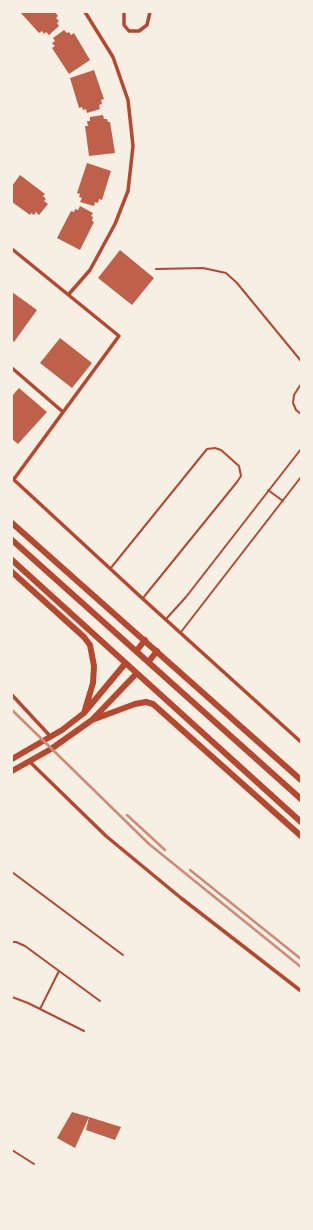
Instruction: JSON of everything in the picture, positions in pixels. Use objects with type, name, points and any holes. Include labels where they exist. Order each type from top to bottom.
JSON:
[{"type":"main road","points":[[12,522],[301,780]]},
{"type":"main road","points":[[12,540],[301,799]]},
{"type":"main road","points":[[12,560],[300,821]]},
{"type":"main road","points":[[12,572],[84,637],[90,645],[94,666],[93,683],[84,713]]},
{"type":"main road","points":[[138,649],[145,640]]},
{"type":"main road","points":[[150,660],[157,651]]},
{"type":"main road","points":[[12,759],[51,736],[84,713],[124,665]]},
{"type":"main road","points":[[12,771],[30,762],[92,720],[135,676]]},
{"type":"main road","points":[[92,720],[135,704],[146,702],[153,704],[301,836]]},
{"type":"street","points":[[69,294],[90,270],[115,224],[128,191],[133,146],[128,100],[113,57],[85,12]]},
{"type":"street","points":[[124,12],[124,25],[128,30],[139,31],[147,25],[150,12]]},
{"type":"street","points":[[12,249],[119,336],[13,478],[142,599],[181,632],[301,742]]},
{"type":"street","points":[[12,368],[63,412]]},
{"type":"street","points":[[12,695],[51,736]]},
{"type":"street","points":[[30,762],[106,836],[180,898],[301,991]]},
{"type":"lane","points":[[156,268],[203,268],[226,272],[237,283],[301,361]]},
{"type":"lane","points":[[301,384],[294,396],[293,403],[296,410],[301,414]]},
{"type":"lane","points":[[110,569],[208,449],[214,448],[221,450],[239,466],[241,476],[237,482],[142,599]]},
{"type":"lane","points":[[166,619],[186,596],[301,449]]},
{"type":"lane","points":[[181,632],[301,477]]},
{"type":"lane","points":[[268,490],[283,501]]},
{"type":"lane","points":[[12,872],[123,955]]},
{"type":"lane","points":[[12,942],[25,946],[100,1001]]},
{"type":"lane","points":[[40,1009],[59,970]]},
{"type":"lane","points":[[12,997],[84,1031]]},
{"type":"lane","points":[[12,1150],[34,1164]]},
{"type":"building","points":[[20,12],[55,12],[58,16],[56,18],[59,21],[57,23],[59,26],[49,35],[46,32],[44,34],[42,31],[39,33]]},
{"type":"building","points":[[64,30],[67,33],[69,32],[71,35],[74,33],[90,60],[69,74],[52,48],[55,46],[52,43],[55,41],[53,38]]},
{"type":"building","points":[[94,70],[104,99],[101,100],[102,104],[99,105],[100,109],[87,113],[86,109],[83,110],[82,107],[79,108],[70,78]]},
{"type":"building","points":[[103,115],[104,119],[107,119],[108,122],[110,122],[115,153],[89,156],[85,126],[88,126],[87,121],[90,121],[90,117]]},
{"type":"building","points":[[87,163],[111,171],[102,200],[99,199],[98,203],[95,202],[94,206],[80,202],[82,198],[79,197],[80,194],[77,193]]},
{"type":"building","points":[[20,175],[45,194],[43,196],[46,199],[44,201],[48,204],[39,215],[36,212],[34,215],[31,213],[30,215],[12,202],[12,186]]},
{"type":"building","points":[[80,206],[93,213],[91,216],[93,217],[92,221],[94,222],[80,250],[57,238],[71,211],[74,212],[75,209],[78,210]]},
{"type":"building","points":[[120,250],[154,278],[132,305],[98,278]]},
{"type":"building","points":[[12,292],[37,310],[14,342],[12,341]]},
{"type":"building","points":[[60,338],[92,363],[72,388],[40,363]]},
{"type":"building","points":[[19,388],[47,412],[18,444],[12,439],[12,396]]},
{"type":"building","points":[[72,1112],[89,1117],[75,1148],[57,1138]]},
{"type":"building","points":[[89,1117],[121,1127],[115,1140],[86,1130]]},
{"type":"railway","points":[[12,710],[149,844],[301,967]]},
{"type":"railway","points":[[127,815],[165,850]]},
{"type":"railway","points":[[190,870],[301,959]]}]
